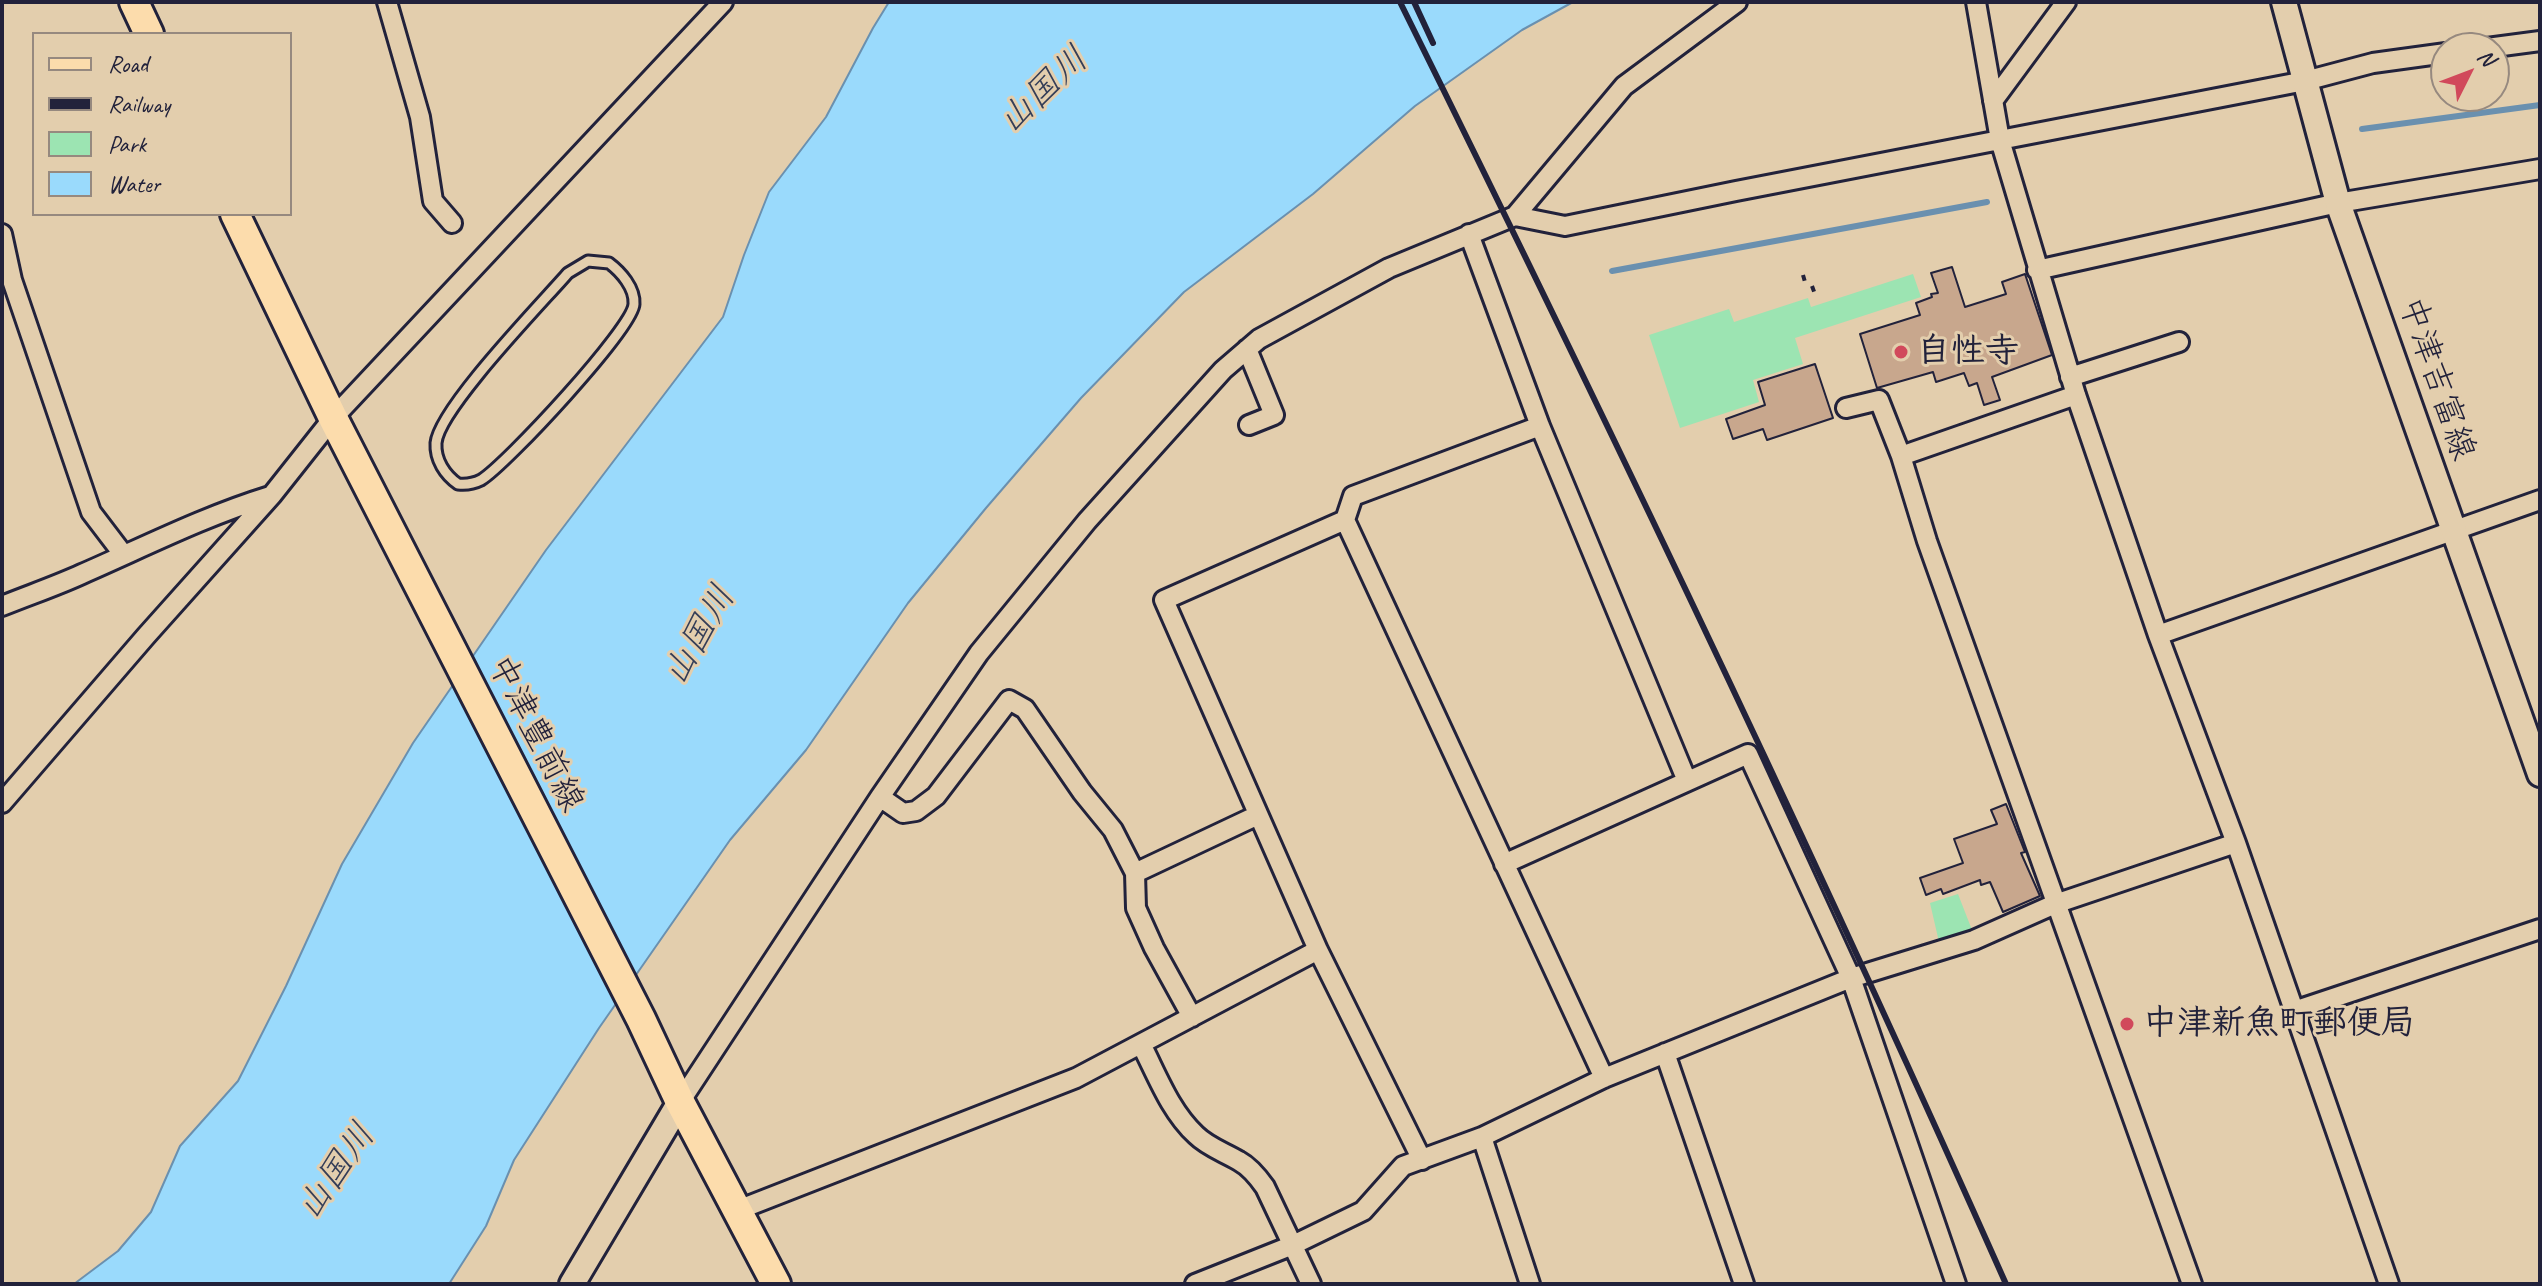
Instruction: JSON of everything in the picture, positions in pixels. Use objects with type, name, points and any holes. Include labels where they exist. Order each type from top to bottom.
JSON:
[{"type":"main road","points":[[134,2],[148,32]]},
{"type":"main road","name":"中津吉富線","points":[[2284,2],[2338,203],[2540,774]]},
{"type":"main road","name":"中津豊前線","points":[[236,216],[333,418],[641,1019],[680,1102],[776,1284]]},
{"type":"main road","points":[[572,1284],[680,1102]]},
{"type":"street","points":[[387,2],[420,117],[433,201],[452,223]]},
{"type":"street","points":[[2,803],[272,495],[333,418],[723,2]]},
{"type":"street","points":[[680,1102],[880,797],[979,653],[1087,521],[1223,370],[1259,339],[1389,268],[1515,216],[1624,86],[1737,2]]},
{"type":"street","points":[[1976,2],[2000,140],[2073,386],[2158,635],[2236,843],[2389,1284]]},
{"type":"street","points":[[1993,101],[2066,2]]},
{"type":"street","points":[[2510,45],[2540,41]]},
{"type":"street","points":[[1515,216],[1565,226],[2305,81],[2373,63],[2430,55]]},
{"type":"street","points":[[2037,270],[2338,203],[2540,169]]},
{"type":"street","points":[[2,234],[12,280],[91,512],[123,554]]},
{"type":"street","points":[[1469,234],[1540,426],[1687,781]]},
{"type":"street","points":[[1901,456],[2179,342]]},
{"type":"street","points":[[1247,349],[1274,415],[1249,425]]},
{"type":"street","points":[[1846,408],[1879,400],[2192,1284]]},
{"type":"street","points":[[1540,426],[1353,496],[1345,520],[1604,1078]]},
{"type":"street","points":[[2,606],[228,509],[272,495]]},
{"type":"street","points":[[2158,635],[2540,500]]},
{"type":"street","points":[[1345,520],[1164,600],[1318,950],[1422,1160]]},
{"type":"street","points":[[880,797],[903,813],[916,811],[936,796],[1009,700],[1025,709],[1082,792],[1113,830],[1135,873],[1136,908],[1192,1017]]},
{"type":"street","points":[[1504,864],[1748,754],[1851,978],[1956,1284]]},
{"type":"street","points":[[1135,873],[1258,815]]},
{"type":"street","points":[[1195,1284],[1293,1245],[1363,1211],[1403,1166],[1482,1137],[1604,1078],[1851,978],[1974,940],[2055,904],[2236,843]]},
{"type":"street","points":[[2294,1011],[2540,929]]},
{"type":"street","points":[[738,1210],[1076,1078],[1318,950]]},
{"type":"street","points":[[1141,1044],[1177,1114],[1196,1136],[1213,1149],[1241,1162],[1265,1187],[1311,1284]]},
{"type":"street","points":[[1665,1053],[1744,1284]]},
{"type":"street","points":[[1482,1137],[1530,1284]]},
{"type":"lane","points":[[588,261],[614,266],[630,286],[634,304],[631,316],[603,353],[508,457],[470,485],[454,482],[440,465],[436,453],[441,426],[456,401],[568,273],[588,261]]},
{"type":"path","points":[[1803,275],[1805,282]]},
{"type":"path","points":[[1812,286],[1816,297]]},
{"type":"green space","points":[[1913,274],[1921,297],[1795,338],[1803,364],[1753,380],[1759,402],[1680,428],[1649,335],[1729,309],[1734,322],[1808,298],[1811,307]]},
{"type":"green space","points":[[1958,894],[1972,930],[1939,942],[1930,903]]},
{"type":"water","name":"山国川","points":[[889,2],[1573,2],[1522,30],[1415,106],[1313,194],[1184,292],[1081,398],[908,603],[806,750],[730,840],[599,1028],[514,1160],[486,1226],[449,1284],[74,1284],[118,1251],[151,1212],[180,1146],[238,1081],[342,864],[413,743],[546,550],[723,317],[769,192],[826,117]]},
{"type":"building","points":[[1952,267],[1965,307],[2006,294],[2002,282],[2025,274],[2052,355],[1992,377],[2000,400],[1984,405],[1977,383],[1969,386],[1964,373],[1936,382],[1933,372],[1877,388],[1860,334],[1920,315],[1916,303],[1938,293],[1931,273]]},
{"type":"building","points":[[1815,364],[1833,418],[1767,440],[1763,429],[1733,439],[1726,419],[1765,405],[1758,382]]},
{"type":"building","points":[[2006,804],[2025,852],[2021,853],[2040,896],[2003,912],[1990,882],[1981,885],[1980,880],[1943,894],[1941,889],[1926,895],[1920,878],[1963,863],[1954,839],[1997,824],[1991,810]]},
{"type":"waterway","points":[[2362,129],[2540,105]]},
{"type":"waterway","points":[[1612,271],[1987,202]]},
{"type":"railway","points":[[1400,2],[1710,640],[2006,1284]]},
{"type":"railway","points":[[1414,2],[1433,43]]},
{"type":"place","name":"自性寺","points":[[1901,352]]},
{"type":"place","name":"中津新魚町郵便局","points":[[2127,1024]]}]
